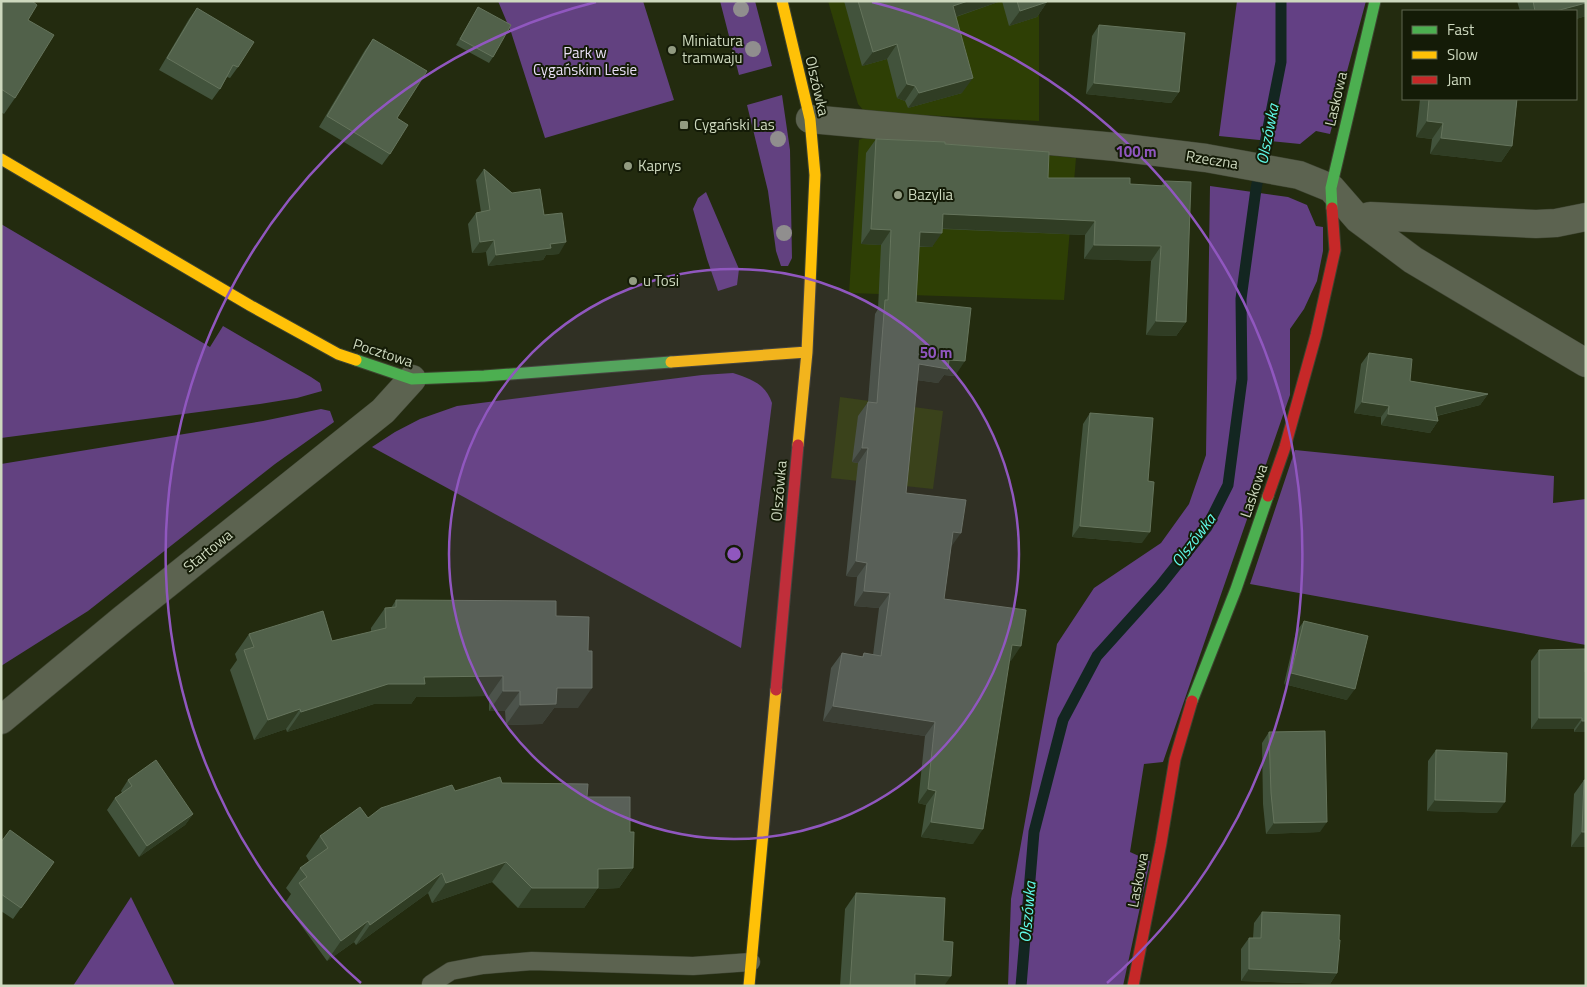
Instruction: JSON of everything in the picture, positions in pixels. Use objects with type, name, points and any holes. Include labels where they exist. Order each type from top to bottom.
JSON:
[{"type":"street","name":"Olszówka","points":[[749,986],[807,352],[815,175],[810,119],[782,1]]},
{"type":"street","name":"Laskowa","points":[[1133,986],[1175,759],[1183,728],[1194,691],[1236,589],[1285,447],[1316,335],[1335,250],[1331,188],[1375,1]]},
{"type":"street","name":"Rzeczna","points":[[810,119],[1116,147],[1206,158],[1299,175],[1331,188],[1358,219],[1413,260],[1586,363]]},
{"type":"street","name":"Pocztowa","points":[[1,159],[251,306],[338,354],[412,379],[484,376],[732,356],[807,352]]},
{"type":"street","points":[[1358,219],[1370,216],[1536,224],[1556,223],[1586,217]]},
{"type":"street","name":"Startowa","points":[[1,720],[123,619],[383,411],[412,379]]},
{"type":"lane","points":[[431,984],[451,971],[483,965],[532,961],[693,966],[752,962]]},
{"type":"shaded area","points":[[828,1],[1039,1],[1039,121],[865,112],[858,104]]},
{"type":"shaded area","points":[[1237,1],[1366,1],[1330,134],[1316,131],[1300,144],[1219,136]]},
{"type":"shaded area","points":[[868,136],[1076,158],[1064,300],[849,293],[859,140]]},
{"type":"shaded area","points":[[1210,186],[1288,197],[1307,205],[1316,226],[1323,227],[1323,251],[1317,281],[1304,309],[1290,329],[1290,395],[1163,762],[1144,764],[1130,852],[1150,861],[1123,986],[1008,986],[1011,899],[1057,644],[1094,588],[1161,543],[1189,504],[1206,455]]},
{"type":"shaded area","points":[[840,397],[943,411],[933,489],[831,478]]},
{"type":"shaded area","points":[[131,897],[175,986],[73,986]]},
{"type":"green space","name":"Park w Cygańskim Lesie","points":[[498,1],[643,1],[674,100],[545,138],[511,32]]},
{"type":"green space","points":[[720,1],[755,1],[772,66],[739,75]]},
{"type":"green space","points":[[782,95],[790,150],[792,258],[788,266],[781,266],[776,251],[768,191],[747,105]]},
{"type":"green space","points":[[706,192],[739,269],[737,285],[718,291],[693,209],[698,198]]},
{"type":"green space","points":[[1,224],[210,347],[223,326],[311,377],[320,383],[322,391],[297,398],[260,404],[1,438]]},
{"type":"green space","points":[[733,373],[757,383],[766,391],[772,403],[741,648],[372,447],[420,419],[457,406],[702,375]]},
{"type":"green space","points":[[321,409],[330,411],[334,422],[275,464],[88,611],[1,666],[1,464],[263,421]]},
{"type":"green space","points":[[1295,450],[1554,476],[1553,503],[1586,499],[1586,645],[1250,584]]},
{"type":"building","points":[[1,1],[32,1],[37,5],[28,20],[54,35],[15,98],[1,89]]},
{"type":"building","points":[[858,1],[968,1],[953,6],[973,78],[919,93],[915,86],[907,84],[897,44],[873,52]]},
{"type":"building","points":[[1017,1],[1047,1],[1047,2],[1020,11]]},
{"type":"building","points":[[1533,1],[1586,1],[1586,3],[1560,10],[1535,10]]},
{"type":"building","points":[[478,7],[511,25],[493,57],[460,39]]},
{"type":"building","points":[[197,8],[254,42],[238,67],[233,65],[220,89],[167,58]]},
{"type":"building","points":[[1099,25],[1185,33],[1179,92],[1094,83]]},
{"type":"building","points":[[373,39],[427,71],[397,118],[408,125],[390,154],[327,116]]},
{"type":"building","points":[[1429,100],[1517,100],[1512,146],[1441,138],[1443,123],[1427,121]]},
{"type":"building","points":[[876,139],[945,142],[945,144],[1049,152],[1048,178],[1130,178],[1130,184],[1165,186],[1165,181],[1191,182],[1186,322],[1156,321],[1161,246],[1094,245],[1095,221],[943,214],[942,233],[920,232],[916,302],[971,308],[965,361],[949,360],[948,369],[919,364],[906,493],[966,500],[961,533],[953,532],[944,599],[1026,610],[1021,646],[1012,645],[983,829],[931,822],[936,791],[928,789],[935,722],[833,706],[842,653],[863,657],[864,653],[881,656],[890,593],[864,591],[867,563],[856,561],[868,448],[862,448],[868,402],[877,403],[885,300],[888,300],[891,230],[871,229]]},
{"type":"building","points":[[484,169],[512,193],[540,189],[544,215],[562,213],[566,242],[550,244],[551,248],[496,255],[494,240],[480,242],[476,213],[490,210]]},
{"type":"building","points":[[1369,353],[1412,359],[1410,381],[1488,394],[1435,407],[1438,421],[1388,414],[1389,406],[1362,402]]},
{"type":"building","points":[[1090,413],[1153,418],[1148,481],[1154,482],[1150,532],[1080,526]]},
{"type":"building","points":[[396,600],[556,601],[556,616],[589,617],[588,651],[592,651],[592,688],[557,688],[556,704],[520,705],[520,691],[503,691],[503,676],[424,677],[425,684],[388,684],[301,712],[300,709],[268,720],[244,650],[254,647],[249,634],[323,611],[332,641],[386,628],[385,608],[396,607]]},
{"type":"building","points":[[1304,621],[1368,636],[1355,689],[1291,673]]},
{"type":"building","points":[[1585,649],[1586,721],[1582,721],[1582,718],[1539,718],[1539,650]]},
{"type":"building","points":[[1325,731],[1327,822],[1274,823],[1269,732]]},
{"type":"building","points":[[1436,750],[1507,753],[1505,802],[1435,800]]},
{"type":"building","points":[[156,760],[193,814],[147,846],[115,798],[132,786],[128,780]]},
{"type":"building","points":[[500,777],[502,783],[588,784],[587,797],[630,797],[630,832],[634,832],[633,868],[598,869],[598,888],[532,888],[506,862],[446,883],[442,873],[370,925],[368,921],[341,941],[299,883],[307,877],[300,868],[328,848],[320,836],[360,807],[368,818],[381,808],[452,785],[455,791]]},
{"type":"building","points":[[1584,780],[1586,780],[1586,832],[1582,832]]},
{"type":"building","points":[[10,830],[54,862],[21,908],[1,894],[1,842]]},
{"type":"building","points":[[856,893],[945,898],[943,941],[953,942],[951,976],[915,974],[915,986],[850,986]]},
{"type":"building","points":[[1262,912],[1340,915],[1337,973],[1249,969],[1249,938],[1261,938]]},
{"type":"waterway","name":"Olszówka","points":[[1021,986],[1034,832],[1063,720],[1097,656],[1160,586],[1207,527],[1228,485],[1242,379],[1241,299],[1256,189],[1281,62],[1281,1]]},
{"type":"traffic: fast","points":[[1332,208],[1331,188],[1375,1]]},
{"type":"traffic: fast","points":[[356,360],[412,379],[484,376],[671,362]]},
{"type":"traffic: fast","points":[[1192,701],[1236,589],[1268,496]]},
{"type":"traffic: slow","points":[[782,1],[810,119],[815,175],[807,352],[798,445]]},
{"type":"traffic: slow","points":[[1,159],[251,306],[338,354],[356,360]]},
{"type":"traffic: slow","points":[[671,362],[807,352]]},
{"type":"traffic: slow","points":[[749,986],[776,690]]},
{"type":"traffic: jam","points":[[1268,496],[1285,447],[1316,335],[1335,250],[1332,208]]},
{"type":"traffic: jam","points":[[776,690],[798,445]]},
{"type":"traffic: jam","points":[[1133,986],[1161,843],[1175,759],[1192,701]]},
{"type":"place","name":"Miniatura tramwaju","points":[[672,50]]},
{"type":"place","name":"Cygański Las","points":[[684,125]]},
{"type":"place","name":"Kaprys","points":[[628,166]]},
{"type":"place","name":"Bazylia","points":[[898,195]]},
{"type":"place","name":"u Tosi","points":[[633,281]]}]
